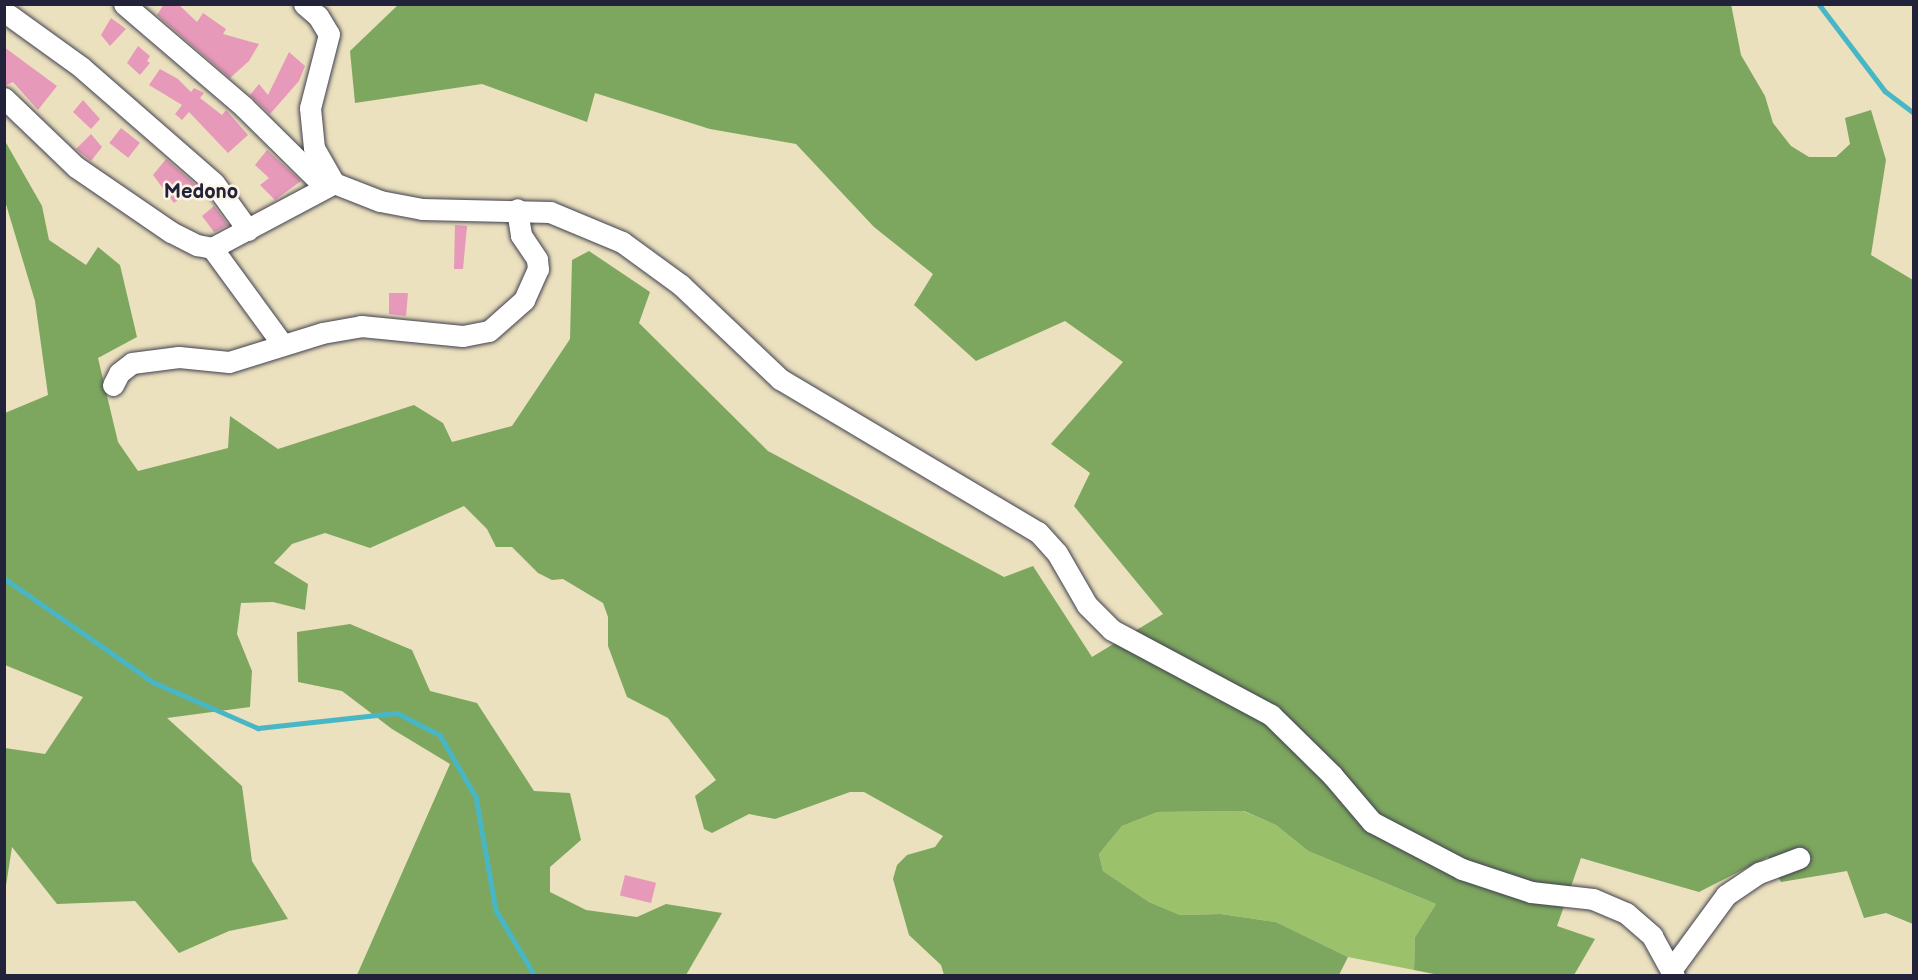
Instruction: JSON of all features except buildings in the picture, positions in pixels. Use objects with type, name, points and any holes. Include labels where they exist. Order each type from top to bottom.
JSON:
[{"type":"street","points":[[124,4],[244,106],[330,185],[380,201],[422,209],[517,209],[550,212],[622,242],[681,285],[780,379],[1038,532],[1057,553],[1087,605],[1112,630],[1271,715],[1332,775],[1360,811],[1385,831],[1462,868],[1516,888],[1612,906],[1652,936],[1672,972],[1726,895],[1759,873],[1799,858]]},
{"type":"street","points":[[304,4],[318,16],[329,34],[310,108],[314,148],[330,185]]},
{"type":"street","points":[[10,13],[81,67],[214,183],[248,230]]},
{"type":"street","points":[[4,98],[92,178],[183,240],[212,248],[283,345]]},
{"type":"street","points":[[212,248],[330,185]]},
{"type":"street","points":[[113,385],[118,373],[132,363],[179,357],[229,362],[283,345],[369,325],[463,336],[489,331],[524,300],[538,269],[537,259],[520,235],[517,209]]},
{"type":"green space","points":[[399,4],[1731,4],[1741,55],[1765,96],[1773,123],[1791,146],[1809,157],[1836,157],[1850,144],[1845,118],[1871,110],[1886,160],[1871,255],[1913,280],[1913,924],[1886,913],[1864,918],[1847,871],[1781,882],[1768,857],[1699,892],[1581,858],[1557,926],[1595,939],[1574,975],[1439,975],[1414,970],[1415,937],[1436,904],[1308,851],[1276,825],[1244,811],[1158,812],[1122,826],[1099,854],[1103,871],[1149,902],[1180,915],[1221,914],[1276,922],[1348,957],[1339,975],[944,975],[941,965],[909,935],[893,879],[897,865],[907,855],[935,847],[943,836],[864,792],[850,792],[775,819],[749,814],[712,833],[704,829],[695,796],[716,780],[668,718],[627,697],[608,646],[608,617],[603,603],[563,579],[552,580],[538,573],[512,547],[496,547],[487,529],[464,506],[370,548],[325,533],[292,544],[274,563],[308,584],[305,610],[273,602],[241,603],[237,634],[252,671],[250,707],[167,718],[242,786],[252,861],[288,919],[229,931],[179,953],[135,901],[57,904],[12,847],[5,892],[5,748],[45,754],[83,697],[5,665],[5,413],[48,395],[35,301],[5,201],[5,141],[42,206],[49,240],[86,265],[98,247],[120,265],[137,337],[98,358],[118,442],[138,471],[228,448],[230,416],[278,449],[414,405],[443,423],[452,442],[512,426],[570,339],[572,260],[589,251],[650,292],[639,323],[768,451],[1004,577],[1033,566],[1092,657],[1163,614],[1074,506],[1090,473],[1051,444],[1123,362],[1065,321],[976,361],[914,305],[933,274],[874,227],[796,144],[710,129],[595,93],[587,122],[482,84],[355,103],[350,51]]},
{"type":"green space","points":[[350,624],[412,650],[430,691],[477,703],[534,791],[570,793],[581,840],[550,867],[550,892],[586,910],[637,917],[666,904],[722,913],[686,975],[357,975],[450,764],[392,729],[342,691],[298,682],[297,632]]},
{"type":"green space","points":[[1243,811],[1276,825],[1308,851],[1436,904],[1415,937],[1414,970],[1348,957],[1276,922],[1221,914],[1180,915],[1149,902],[1103,871],[1099,854],[1122,826],[1158,812]]},
{"type":"waterway","points":[[1819,4],[1885,91],[1914,113]]},
{"type":"waterway","points":[[4,578],[153,682],[258,728],[397,713],[440,735],[476,797],[496,910],[535,976]]},
{"type":"district","name":"Medono","points":[[201,192]]}]
